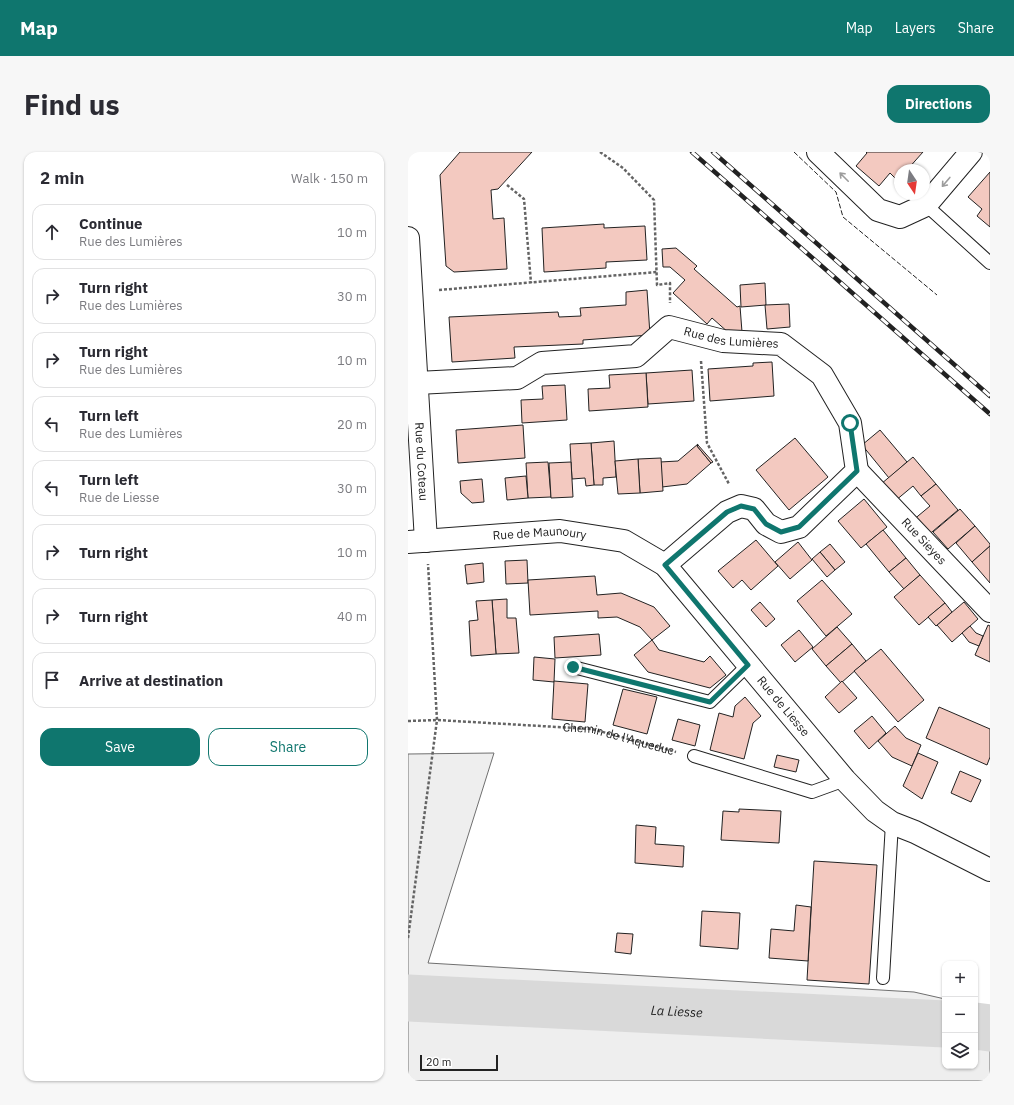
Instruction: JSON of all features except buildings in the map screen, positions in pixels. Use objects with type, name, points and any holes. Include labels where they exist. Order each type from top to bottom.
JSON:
[{"type":"street","points":[[818,152],[878,210],[900,217],[926,205],[971,152]]},
{"type":"street","name":"Rue du Coteau","points":[[408,238],[410,301],[417,383],[413,416],[417,541]]},
{"type":"street","name":"Rue des Lumières","points":[[417,383],[517,378],[542,363],[636,356],[669,327],[723,341],[781,344],[822,375],[850,423],[857,471]]},
{"type":"street","points":[[665,565],[727,512],[741,506],[754,509],[766,524],[781,532],[799,527],[857,471]]},
{"type":"street","name":"Rue Sieyes","points":[[857,471],[990,611]]},
{"type":"street","name":"Rue de Maunoury","points":[[417,541],[464,539],[560,531],[624,542],[665,565]]},
{"type":"street","name":"Rue de Liesse","points":[[665,565],[845,780],[875,811],[892,823],[915,832],[990,870]]},
{"type":"lane","points":[[926,205],[990,263]]},
{"type":"lane","points":[[573,667],[710,702],[748,665]]},
{"type":"lane","points":[[694,756],[812,792],[845,780]]},
{"type":"lane","points":[[883,978],[892,823]]},
{"type":"path","points":[[600,152],[623,168],[654,200],[657,285],[670,283]]},
{"type":"path","points":[[507,185],[524,199],[531,283]]},
{"type":"path","points":[[438,290],[657,272]]},
{"type":"path","points":[[700,335],[707,443],[741,506]]},
{"type":"path","points":[[408,938],[437,720],[417,541]]},
{"type":"path","name":"Chemin de l'Aqueduc","points":[[408,721],[437,720],[592,729],[694,756]]},
{"type":"shaded area","points":[[494,753],[428,963],[914,992],[942,998],[942,1069],[978,1069],[978,1006],[990,1009],[990,1081],[408,1081],[408,754]]},
{"type":"waterway","name":"La Liesse","points":[[408,998],[942,1024]]},
{"type":"waterway","name":"La Liesse","points":[[978,1026],[990,1028]]},
{"type":"railway","points":[[692,152],[990,414]]},
{"type":"railway","points":[[713,152],[990,396]]},
{"type":"fence","points":[[794,152],[836,192],[843,217],[937,295]]},
{"type":"route","points":[[573,667],[710,702],[748,665],[665,565],[727,512],[741,506],[754,509],[766,524],[781,532],[799,527],[857,471],[850,423]]}]
